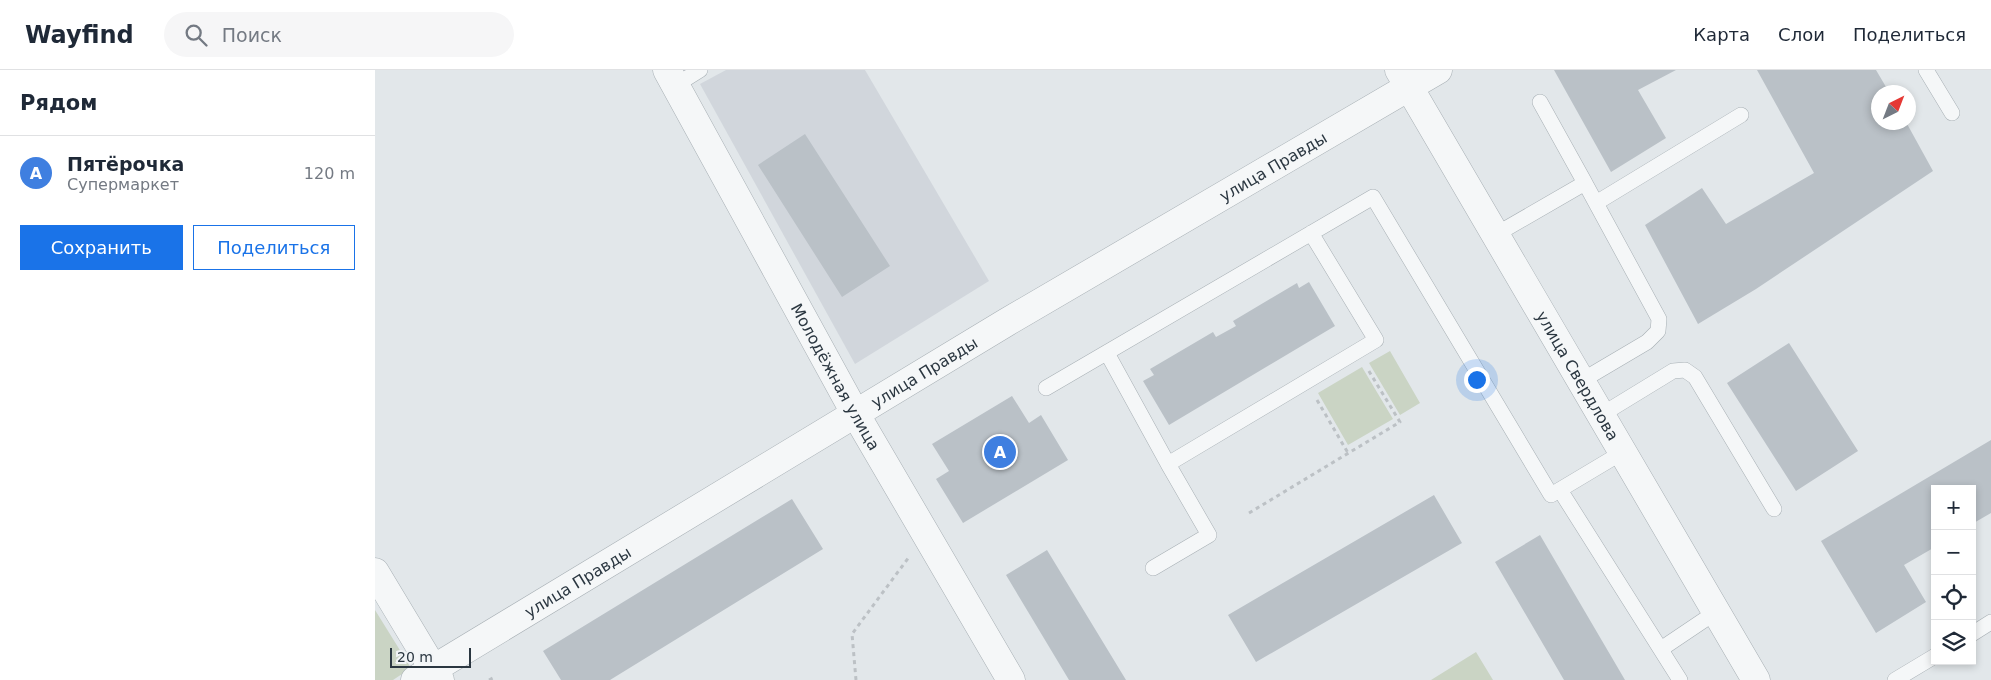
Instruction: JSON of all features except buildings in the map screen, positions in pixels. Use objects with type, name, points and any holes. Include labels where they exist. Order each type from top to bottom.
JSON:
[{"type":"street","name":"улица Правды","points":[[429,676],[855,413],[1404,79],[1438,70]]},
{"type":"street","name":"Молодёжная улица","points":[[671,78],[855,413],[1011,680]]},
{"type":"street","name":"улица Свердлова","points":[[1404,79],[1756,680]]},
{"type":"street","points":[[375,572],[429,676]]},
{"type":"lane","points":[[671,78],[700,70]]},
{"type":"lane","points":[[1926,70],[1952,113]]},
{"type":"lane","points":[[1540,102],[1659,319],[1659,331],[1647,342],[1581,382]]},
{"type":"lane","points":[[1596,203],[1741,116]]},
{"type":"lane","points":[[1495,235],[1585,183]]},
{"type":"lane","points":[[1046,388],[1373,197],[1551,495],[1623,452]]},
{"type":"lane","points":[[1168,464],[1376,340],[1311,233]]},
{"type":"lane","points":[[1107,353],[1209,535],[1153,568]]},
{"type":"lane","points":[[1601,415],[1673,371],[1685,370],[1695,377],[1773,509]]},
{"type":"lane","points":[[1560,490],[1680,680]]},
{"type":"lane","points":[[1661,649],[1716,612]]},
{"type":"lane","points":[[1976,631],[1991,622]]},
{"type":"lane","points":[[1895,680],[1931,658]]},
{"type":"path","points":[[1306,382],[1348,453]]},
{"type":"path","points":[[856,680],[852,634],[925,535]]},
{"type":"path","points":[[489,680],[493,678],[494,680]]},
{"type":"shaded area","points":[[726,70],[865,70],[989,281],[855,364],[700,84]]},
{"type":"green space","points":[[1390,351],[1420,403],[1400,415],[1369,363]]},
{"type":"green space","points":[[1362,367],[1393,419],[1348,445],[1318,393]]},
{"type":"green space","points":[[375,610],[411,668],[393,680],[375,680]]},
{"type":"green space","points":[[1476,652],[1493,680],[1431,680]]},
{"type":"place","name":"Пятёрочка","points":[[1000,452]]}]
